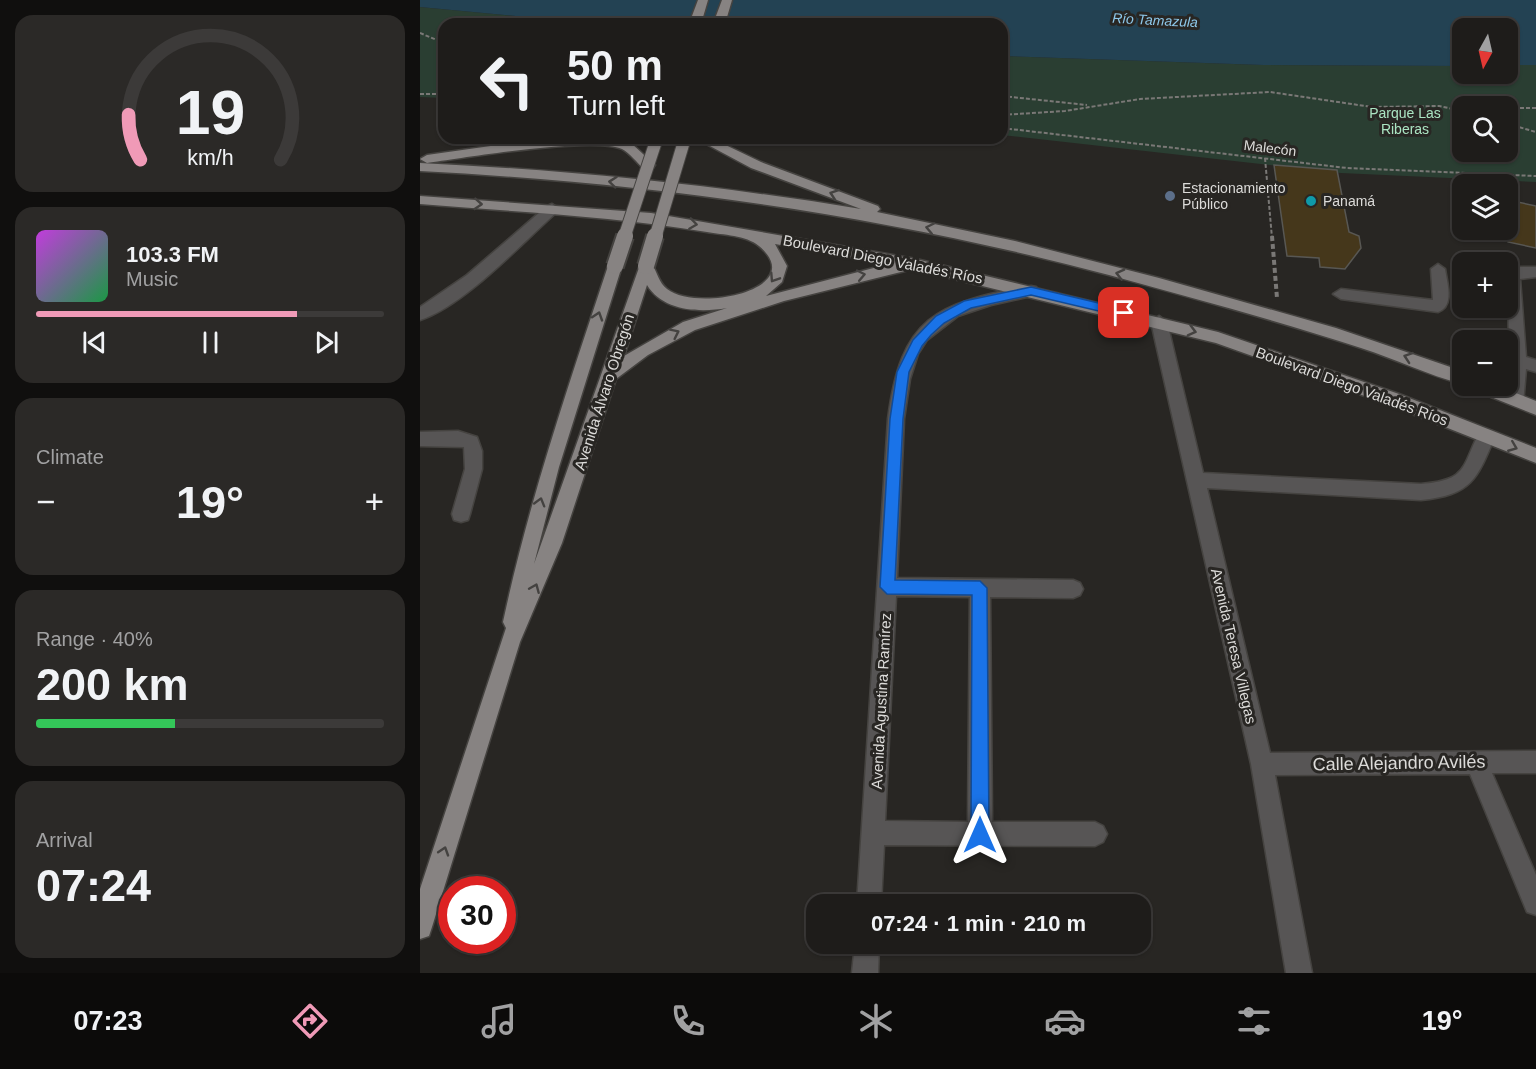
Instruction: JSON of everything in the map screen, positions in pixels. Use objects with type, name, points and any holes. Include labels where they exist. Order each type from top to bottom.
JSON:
[{"type":"main road","points":[[697,18],[703,0]]},
{"type":"main road","points":[[721,18],[727,0]]},
{"type":"main road","points":[[420,160],[511,147],[563,144]]},
{"type":"main road","points":[[612,144],[626,146],[648,165]]},
{"type":"main road","name":"Avenida Álvaro Obregón","points":[[510,642],[518,590],[529,543],[575,385],[655,144]]},
{"type":"main road","name":"Avenida Álvaro Obregón","points":[[420,927],[510,642],[553,543],[646,266],[683,144]]},
{"type":"main road","points":[[714,144],[766,169],[908,223]]},
{"type":"main road","points":[[420,167],[529,174],[695,190],[908,223],[1068,260],[1278,317],[1390,351],[1452,374]]},
{"type":"main road","name":"Boulevard Diego Valadés Ríos","points":[[421,203],[552,209],[651,218],[752,233],[916,264],[1218,338],[1311,369],[1536,456]]},
{"type":"main road","points":[[646,266],[660,292],[680,302],[700,305],[736,302],[768,286],[779,272],[780,264],[771,248],[752,233]]},
{"type":"main road","points":[[609,376],[651,346],[689,326],[802,290],[916,264]]},
{"type":"main road","points":[[1509,396],[1536,408]]},
{"type":"street","points":[[420,314],[440,304],[552,209]]},
{"type":"street","points":[[1341,294],[1438,306],[1442,302],[1438,269]]},
{"type":"street","points":[[1516,330],[1512,278],[1518,272],[1536,272]]},
{"type":"street","name":"Avenida Agustina Ramírez","points":[[870,894],[897,419],[903,372],[908,358],[926,332],[954,311],[968,304],[1031,291]]},
{"type":"street","name":"Avenida Teresa Villegas","points":[[1159,322],[1262,764],[1299,973]]},
{"type":"street","points":[[1518,361],[1536,366]]},
{"type":"street","points":[[1196,480],[1421,492],[1447,490],[1463,484],[1472,471],[1486,436]]},
{"type":"street","points":[[420,439],[458,438],[471,442],[476,452],[461,514]]},
{"type":"street","points":[[887,587],[1073,589]]},
{"type":"street","points":[[980,588],[980,835]]},
{"type":"street","points":[[1476,762],[1536,903]]},
{"type":"street","name":"Calle Alejandro Avilés","points":[[1262,764],[1536,762]]},
{"type":"street","points":[[873,833],[1095,834]]},
{"type":"street","points":[[865,973],[866,954]]},
{"type":"path","points":[[420,33],[438,40]]},
{"type":"path","points":[[1008,115],[1065,111],[1091,105],[1140,99],[1270,93],[1372,108],[1438,106],[1452,109]]},
{"type":"path","points":[[420,94],[438,94]]},
{"type":"path","points":[[1008,97],[1091,105]]},
{"type":"path","points":[[1518,108],[1536,108]]},
{"type":"path","points":[[1518,127],[1536,132]]},
{"type":"path","name":"Malecón","points":[[1008,129],[1347,168],[1536,176]]},
{"type":"path","points":[[1264,158],[1278,317]]},
{"type":"green space","points":[[420,7],[536,18],[438,18],[438,98],[420,97]]},
{"type":"green space","name":"Parque Las Riberas","points":[[1008,56],[1263,65],[1452,66],[1452,84],[1518,84],[1518,65],[1536,65],[1536,182],[1518,181],[1518,174],[1452,174],[1452,178],[1341,173],[1008,136]]},
{"type":"water","name":"Río Tamazula","points":[[420,0],[1536,0],[1536,65],[1518,65],[1518,18],[1452,18],[1452,66],[1263,65],[1008,56],[1008,18],[536,18],[420,7]]},
{"type":"building","name":"Panamá","points":[[1274,165],[1337,170],[1349,232],[1359,236],[1361,248],[1345,269],[1320,267],[1319,258],[1287,256]]},
{"type":"building","points":[[1518,202],[1536,206],[1536,248],[1508,242],[1508,240],[1518,240]]},
{"type":"place","name":"Estacionamiento Público","points":[[1170,196]]},
{"type":"place","name":"Panamá","points":[[1311,201]]},
{"type":"route","points":[[980,835],[980,588],[887,587],[897,419],[903,372],[908,358],[926,332],[940,320],[968,304],[1031,291],[1124,313]]}]
